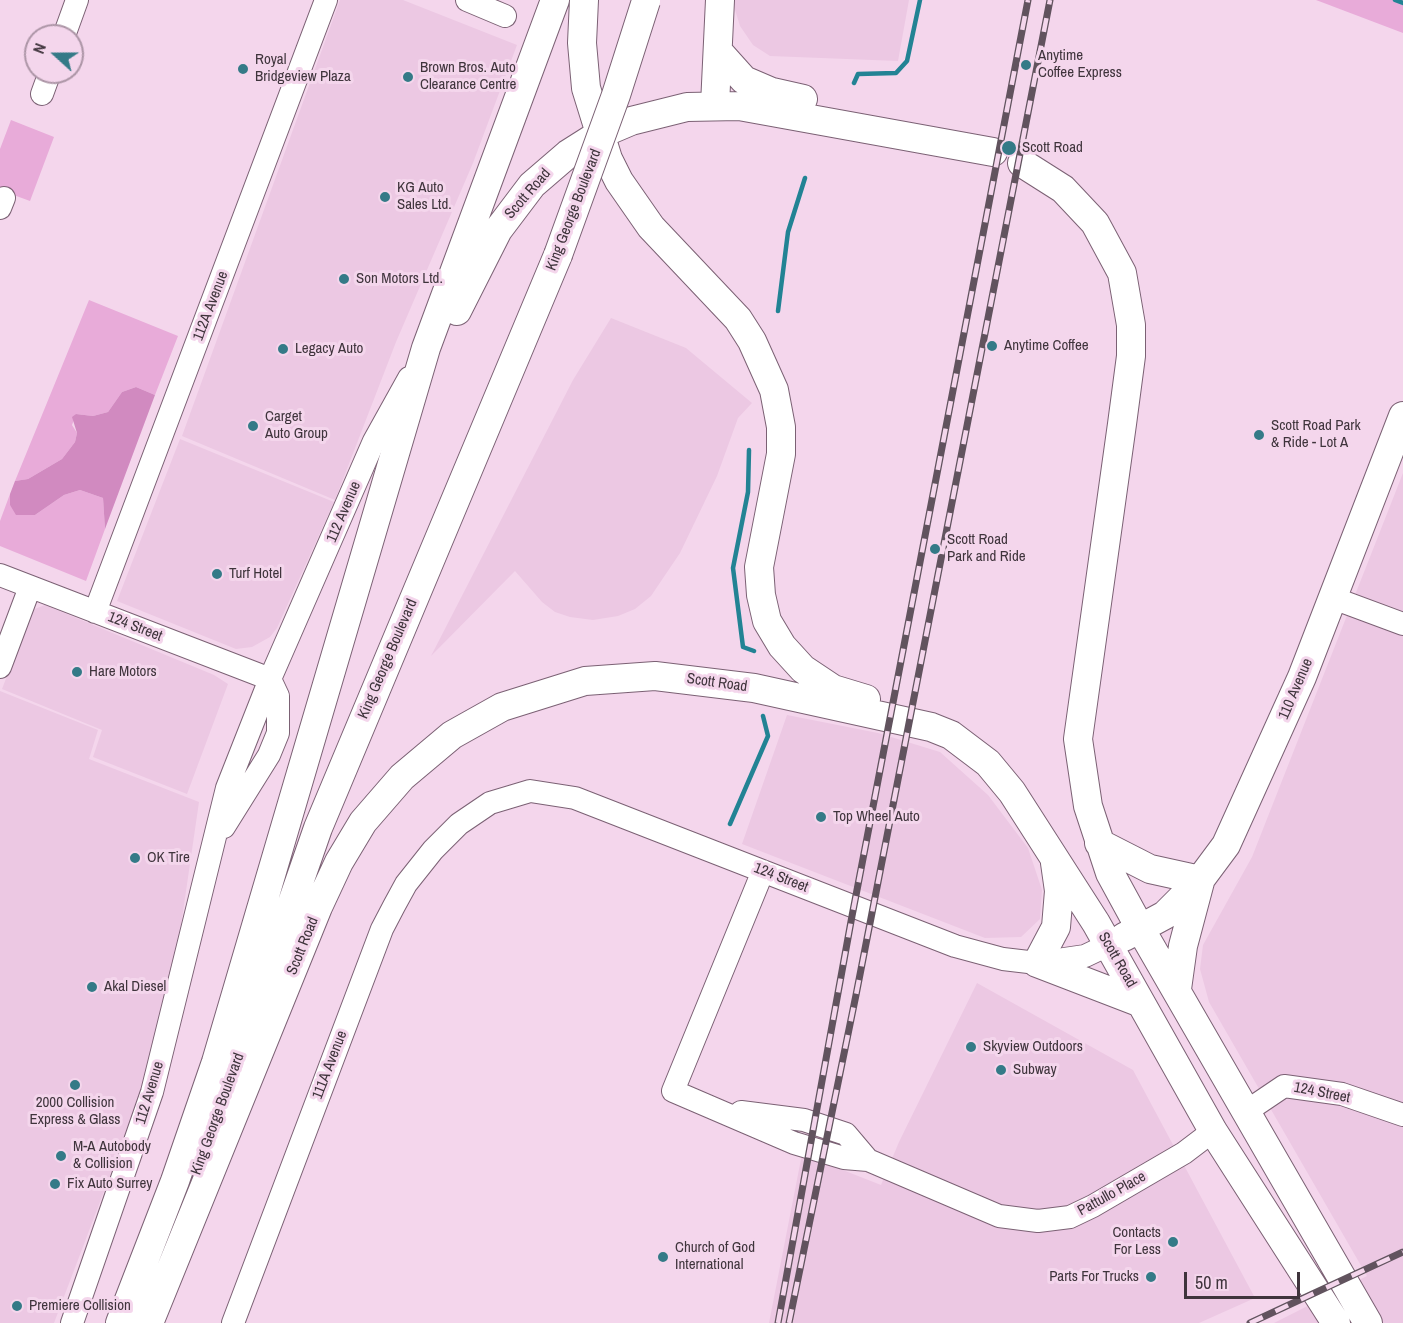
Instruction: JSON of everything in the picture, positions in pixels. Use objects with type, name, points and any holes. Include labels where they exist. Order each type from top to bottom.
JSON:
[{"type":"main road","name":"King George Boulevard","points":[[120,1323],[175,1181],[216,1062],[426,348],[555,0]]},
{"type":"main road","points":[[584,0],[582,43],[586,88],[598,135],[619,181],[651,227],[738,319],[752,341],[774,390],[782,427],[781,454],[759,567],[761,595],[767,621],[782,646],[804,669],[833,689],[863,698],[931,727]]},
{"type":"main road","name":"King George Boulevard","points":[[142,1323],[318,828],[558,255],[612,106],[647,0]]},
{"type":"main road","points":[[715,105],[720,0]]},
{"type":"main road","name":"Scott Road","points":[[409,407],[447,336],[479,264],[515,205],[547,170],[598,135],[631,121],[662,112],[715,105],[797,115],[987,151],[959,136],[772,92],[744,80],[718,51]]},
{"type":"main road","points":[[1022,163],[1063,189],[1095,223],[1122,273],[1131,324],[1131,356],[1078,739],[1088,806],[1099,843],[1110,873],[1140,928],[1368,1323]]},
{"type":"main road","name":"110 Avenue","points":[[1108,945],[1165,915],[1200,880],[1226,845],[1302,677],[1403,416]]},
{"type":"main road","name":"Scott Road","points":[[149,1323],[318,907],[339,862],[363,822],[402,777],[452,735],[502,707],[585,681],[655,676],[754,688],[931,727],[951,735],[988,763],[1012,792],[1054,858],[1108,945],[1213,1131],[1336,1323]]},
{"type":"main road","points":[[1099,843],[1150,869],[1200,880],[1183,946],[1177,989]]},
{"type":"main road","points":[[1054,858],[1059,891],[1056,927],[1037,963],[1141,1003]]},
{"type":"street","points":[[68,24],[77,0]]},
{"type":"street","name":"112A Avenue","points":[[95,612],[326,0]]},
{"type":"street","points":[[467,0],[506,16]]},
{"type":"street","points":[[42,94],[46,84]]},
{"type":"street","name":"112 Avenue","points":[[72,1323],[152,1092],[221,807],[270,679],[374,441],[426,348]]},
{"type":"street","name":"124 Street","points":[[0,575],[270,679]]},
{"type":"street","points":[[0,667],[30,587]]},
{"type":"street","points":[[1334,598],[1403,624]]},
{"type":"street","points":[[215,659],[234,672],[247,692],[249,708],[247,736]]},
{"type":"street","name":"112 Avenue","points":[[209,858],[228,820],[276,741],[279,710],[276,689],[270,679]]},
{"type":"street","name":"124 Street","points":[[459,824],[490,803],[510,795],[530,791],[553,793],[575,798],[955,946],[1003,960],[1037,963],[1085,956],[1108,945]]},
{"type":"street","name":"111A Avenue","points":[[233,1323],[382,929],[406,884],[459,824]]},
{"type":"street","name":"Pattullo Place","points":[[763,871],[673,1091],[713,1108],[804,1120],[846,1134],[868,1160],[999,1216],[1038,1221],[1054,1221],[1093,1206],[1184,1153],[1213,1131]]},
{"type":"street","name":"124 Street","points":[[1247,1111],[1284,1086],[1342,1094],[1403,1115]]},
{"type":"shaded area","points":[[340,0],[403,0],[517,45],[473,163],[396,342],[335,500],[182,436]]},
{"type":"shaded area","points":[[732,0],[909,0],[898,61],[770,56],[753,45],[740,26]]},
{"type":"shaded area","points":[[1316,0],[1403,0],[1403,33]]},
{"type":"shaded area","points":[[11,120],[54,137],[30,201],[0,190],[0,149]]},
{"type":"shaded area","points":[[89,300],[178,336],[155,395],[136,387],[122,392],[108,412],[93,416],[76,414],[72,425],[77,433],[75,442],[62,459],[28,479],[15,481]]},
{"type":"shaded area","points":[[611,318],[686,348],[752,403],[738,418],[717,476],[680,553],[651,596],[635,609],[618,616],[593,620],[570,617],[555,612],[542,602],[515,571],[431,656],[573,380]]},
{"type":"shaded area","points":[[136,387],[155,395],[105,529],[103,498],[80,490],[64,495],[35,515],[16,515],[10,505],[10,494],[15,481],[28,479],[62,459],[75,442],[77,433],[72,417],[76,414],[93,416],[108,412],[122,392]]},
{"type":"shaded area","points":[[180,439],[334,502],[277,628],[270,637],[252,647],[236,649],[117,601]]},
{"type":"shaded area","points":[[1403,473],[1403,1323],[1274,1323],[1367,1276],[1209,1002],[1200,969],[1203,945],[1252,857]]},
{"type":"shaded area","points":[[80,490],[103,498],[105,529],[86,581],[0,546],[0,521],[10,494],[10,505],[35,515],[64,495]]},
{"type":"shaded area","points":[[45,605],[214,675],[228,684],[187,794],[93,757],[102,730],[2,689],[32,610]]},
{"type":"shaded area","points":[[0,691],[98,730],[89,759],[199,802],[166,1028],[54,1323],[0,1323]]},
{"type":"shaded area","points":[[787,715],[878,733],[940,752],[988,795],[1028,848],[1042,890],[1040,919],[1021,937],[985,938],[742,844]]},
{"type":"shaded area","points":[[977,983],[1133,1070],[1255,1298],[1199,1323],[769,1323],[802,1154],[881,1185],[899,1142]]},
{"type":"waterway","points":[[854,83],[858,74],[896,73],[907,61],[920,0]]},
{"type":"waterway","points":[[1395,0],[1403,3]]},
{"type":"waterway","points":[[778,311],[788,232],[805,178]]},
{"type":"waterway","points":[[749,450],[748,492],[733,568],[743,647],[754,651]]},
{"type":"waterway","points":[[730,824],[768,736],[763,716]]},
{"type":"railway","points":[[778,1323],[852,916],[1028,0]]},
{"type":"railway","points":[[789,1323],[856,995],[1050,0]]},
{"type":"railway","points":[[1250,1323],[1403,1252]]},
{"type":"place","name":"Anytime Coffee Express","points":[[1026,65]]},
{"type":"place","name":"Royal Bridgeview Plaza","points":[[243,69]]},
{"type":"place","name":"Brown Bros. Auto Clearance Centre","points":[[408,77]]},
{"type":"place","name":"Scott Road","points":[[1009,148]]},
{"type":"place","name":"KG Auto Sales Ltd.","points":[[385,197]]},
{"type":"place","name":"Son Motors Ltd.","points":[[344,279]]},
{"type":"place","name":"Anytime Coffee","points":[[992,346]]},
{"type":"place","name":"Legacy Auto","points":[[283,349]]},
{"type":"place","name":"Carget Auto Group","points":[[253,426]]},
{"type":"place","name":"Scott Road Park & Ride - Lot A","points":[[1259,435]]},
{"type":"place","name":"Scott Road Park and Ride","points":[[935,549]]},
{"type":"place","name":"Turf Hotel","points":[[217,574]]},
{"type":"place","name":"Hare Motors","points":[[77,672]]},
{"type":"place","name":"Top Wheel Auto","points":[[821,817]]},
{"type":"place","name":"OK Tire","points":[[135,858]]},
{"type":"place","name":"Akal Diesel","points":[[92,987]]},
{"type":"place","name":"Skyview Outdoors","points":[[971,1047]]},
{"type":"place","name":"Subway","points":[[1001,1070]]},
{"type":"place","name":"2000 Collision Express & Glass","points":[[75,1085]]},
{"type":"place","name":"M-A Autobody & Collision","points":[[61,1156]]},
{"type":"place","name":"Fix Auto Surrey","points":[[55,1184]]},
{"type":"place","name":"Contacts For Less","points":[[1173,1242]]},
{"type":"place","name":"Church of God International","points":[[663,1257]]},
{"type":"place","name":"Parts For Trucks","points":[[1151,1277]]},
{"type":"place","name":"Premiere Collision","points":[[17,1306]]}]
